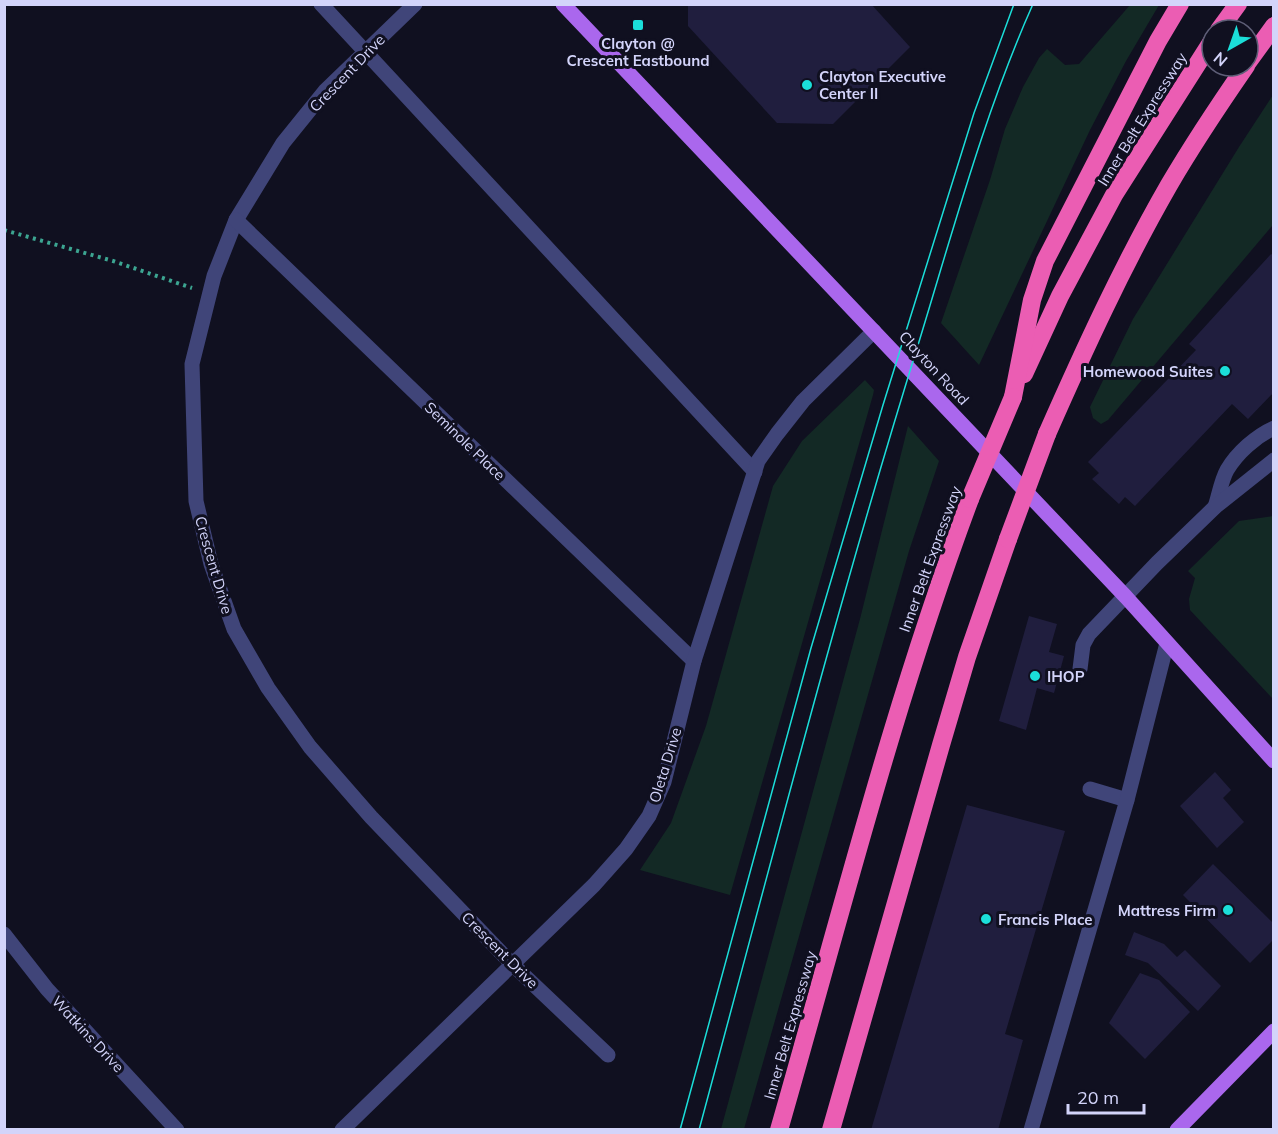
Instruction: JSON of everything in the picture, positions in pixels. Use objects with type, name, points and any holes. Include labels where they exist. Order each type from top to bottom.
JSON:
[{"type":"highway","points":[[1012,397],[1032,300],[1045,261],[1158,41],[1180,4]]},
{"type":"highway","points":[[1228,18],[1238,4]]},
{"type":"highway","points":[[1260,46],[1274,26]]},
{"type":"highway","name":"Inner Belt Expressway","points":[[779,1130],[907,682],[936,589],[970,499],[1012,397],[1060,296],[1114,195],[1200,60]]},
{"type":"highway","points":[[831,1130],[967,657],[1047,434],[1082,354],[1163,196],[1238,78]]},
{"type":"main road","name":"Clayton Road","points":[[563,4],[1126,597],[1274,760]]},
{"type":"main road","points":[[1177,1130],[1270,1035]]},
{"type":"street","points":[[321,4],[754,472]]},
{"type":"street","name":"Crescent Drive","points":[[415,4],[326,91],[283,143],[236,220],[214,276],[192,364],[196,501],[211,564],[234,629],[268,688],[310,747],[371,817],[512,964],[608,1055]]},
{"type":"street","name":"Seminole Place","points":[[236,220],[694,661]]},
{"type":"street","name":"Oleta Drive","points":[[342,1130],[594,885],[626,849],[649,816],[664,782],[694,661],[758,461],[803,401],[874,332]]},
{"type":"street","points":[[1215,507],[1227,470],[1244,450],[1265,432],[1274,428]]},
{"type":"street","points":[[1080,669],[1083,645],[1089,634],[1215,507],[1274,460]]},
{"type":"street","points":[[1031,1130],[1127,800],[1167,643]]},
{"type":"street","points":[[1090,789],[1127,800]]},
{"type":"street","name":"Watkins Drive","points":[[4,934],[47,988],[177,1130]]},
{"type":"path","points":[[4,231],[113,261],[209,294]]},
{"type":"green space","points":[[1130,5],[1159,5],[1126,61],[1090,130],[979,365],[941,323],[1005,129],[1023,87],[1039,58],[1047,49],[1065,65],[1079,64]]},
{"type":"green space","points":[[1273,95],[1272,226],[1108,420],[1101,424],[1093,418],[1090,407],[1133,319]]},
{"type":"green space","points":[[865,380],[874,390],[873,395],[730,895],[640,870],[671,823],[706,726],[773,486],[802,441]]},
{"type":"green space","points":[[908,426],[939,461],[909,551],[744,1129],[721,1129],[860,619]]},
{"type":"green space","points":[[1274,516],[1273,699],[1190,610],[1189,599],[1195,578],[1188,571],[1239,521]]},
{"type":"building","name":"Clayton Executive Center II","points":[[688,4],[871,4],[910,47],[833,124],[777,123],[688,26]]},
{"type":"building","name":"Homewood Suites","points":[[1271,254],[1274,256],[1274,392],[1248,419],[1232,404],[1135,506],[1125,497],[1119,504],[1092,479],[1099,473],[1088,462],[1196,350],[1189,344]]},
{"type":"building","name":"IHOP","points":[[1029,616],[1057,624],[1049,652],[1064,656],[1054,693],[1037,688],[1026,730],[999,721]]},
{"type":"building","points":[[1215,772],[1231,790],[1223,798],[1244,822],[1217,848],[1180,806]]},
{"type":"building","name":"Francis Place","points":[[967,805],[1065,831],[1005,1034],[1023,1040],[998,1130],[871,1130]]},
{"type":"building","name":"Mattress Firm","points":[[1213,864],[1274,924],[1274,939],[1250,963],[1183,895]]},
{"type":"building","points":[[1134,932],[1164,944],[1177,957],[1185,950],[1221,986],[1198,1011],[1148,963],[1125,955]]},
{"type":"building","points":[[1140,973],[1159,980],[1190,1012],[1145,1059],[1109,1023]]},
{"type":"tram line","points":[[680,1130],[811,648],[883,405],[974,113],[1014,4]]},
{"type":"tram line","points":[[699,1130],[805,736],[888,443],[984,130],[1033,4]]},
{"type":"place","name":"Clayton @ Crescent Eastbound","points":[[638,25]]},
{"type":"place","name":"Clayton Executive Center II","points":[[807,85]]},
{"type":"place","name":"Homewood Suites","points":[[1225,371]]},
{"type":"place","name":"IHOP","points":[[1035,676]]},
{"type":"place","name":"Mattress Firm","points":[[1228,910]]},
{"type":"place","name":"Francis Place","points":[[986,919]]}]
